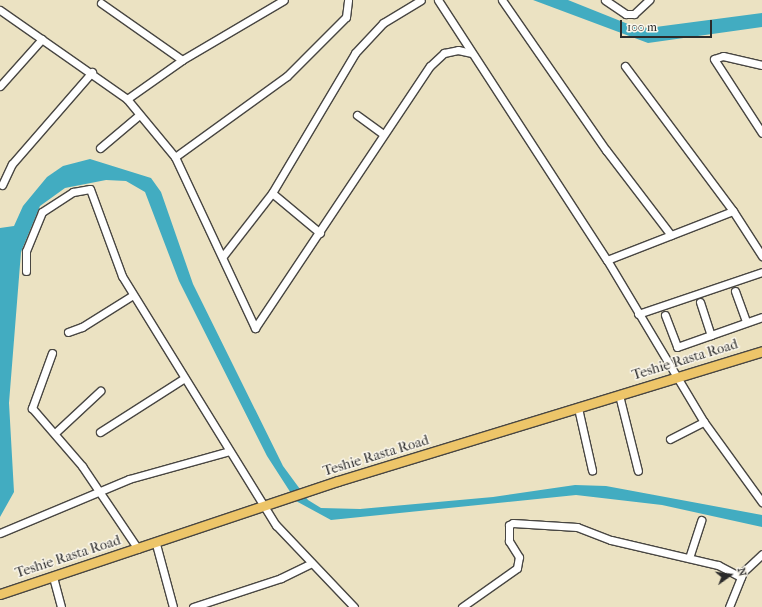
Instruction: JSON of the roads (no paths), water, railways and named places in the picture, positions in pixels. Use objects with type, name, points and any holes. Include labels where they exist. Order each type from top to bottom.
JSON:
[{"type":"main road","name":"Teshie Rasta Road","points":[[0,594],[156,544],[304,494],[762,351]]},
{"type":"street","points":[[127,99],[182,60],[284,0]]},
{"type":"street","points":[[175,157],[287,76],[346,17],[348,0]]},
{"type":"street","points":[[222,256],[272,194],[355,53],[383,23],[421,0]]},
{"type":"street","points":[[438,0],[471,53],[607,260],[675,377],[704,422],[762,502]]},
{"type":"street","points":[[502,0],[606,150],[671,235]]},
{"type":"street","points":[[605,0],[626,14],[634,14],[649,0]]},
{"type":"street","points":[[101,3],[182,60]]},
{"type":"street","points":[[1,11],[92,72],[127,99],[138,116],[175,157],[256,328],[320,233],[383,134],[430,66],[444,54],[458,50],[471,53]]},
{"type":"street","points":[[0,86],[42,39]]},
{"type":"street","points":[[762,65],[722,56],[714,59],[762,133]]},
{"type":"street","points":[[625,66],[733,211],[762,256]]},
{"type":"street","points":[[2,185],[12,164],[92,72]]},
{"type":"street","points":[[357,115],[383,134]]},
{"type":"street","points":[[100,148],[138,116]]},
{"type":"street","points":[[26,271],[26,251],[42,212],[73,192],[90,189],[122,276],[183,379],[267,507],[276,525],[354,607]]},
{"type":"street","points":[[272,194],[320,233]]},
{"type":"street","points":[[607,260],[733,211]]},
{"type":"street","points":[[638,314],[762,272]]},
{"type":"street","points":[[735,291],[746,322]]},
{"type":"street","points":[[68,332],[82,327],[133,295]]},
{"type":"street","points":[[700,302],[711,335]]},
{"type":"street","points":[[665,316],[675,347],[762,316]]},
{"type":"street","points":[[52,353],[32,408],[55,433],[99,490],[138,549]]},
{"type":"street","points":[[100,432],[183,379]]},
{"type":"street","points":[[55,433],[100,391]]},
{"type":"street","points":[[619,395],[638,471]]},
{"type":"street","points":[[578,408],[592,470]]},
{"type":"street","points":[[670,439],[704,422]]},
{"type":"street","points":[[0,533],[99,490],[229,451]]},
{"type":"street","points":[[689,558],[701,520]]},
{"type":"street","points":[[462,607],[517,568],[519,557],[509,541],[509,526],[513,523],[577,527],[611,540],[725,567],[741,577]]},
{"type":"street","points":[[156,544],[173,607]]},
{"type":"street","points":[[729,607],[741,577],[762,554]]},
{"type":"street","points":[[194,607],[215,603],[281,578],[312,563]]},
{"type":"street","points":[[53,577],[61,607]]},
{"type":"water","points":[[533,0],[568,0],[628,24],[648,28],[762,13],[762,27],[648,43]]},
{"type":"water","points":[[90,159],[151,178],[161,192],[193,284],[283,466],[308,500],[321,508],[360,509],[493,497],[575,485],[606,486],[762,515],[762,527],[662,505],[576,495],[331,520],[296,501],[267,456],[179,281],[145,192],[126,181],[106,180],[65,188],[40,206],[21,252],[9,403],[14,492],[0,517],[0,228],[14,226],[23,206],[47,177],[63,166]]}]
